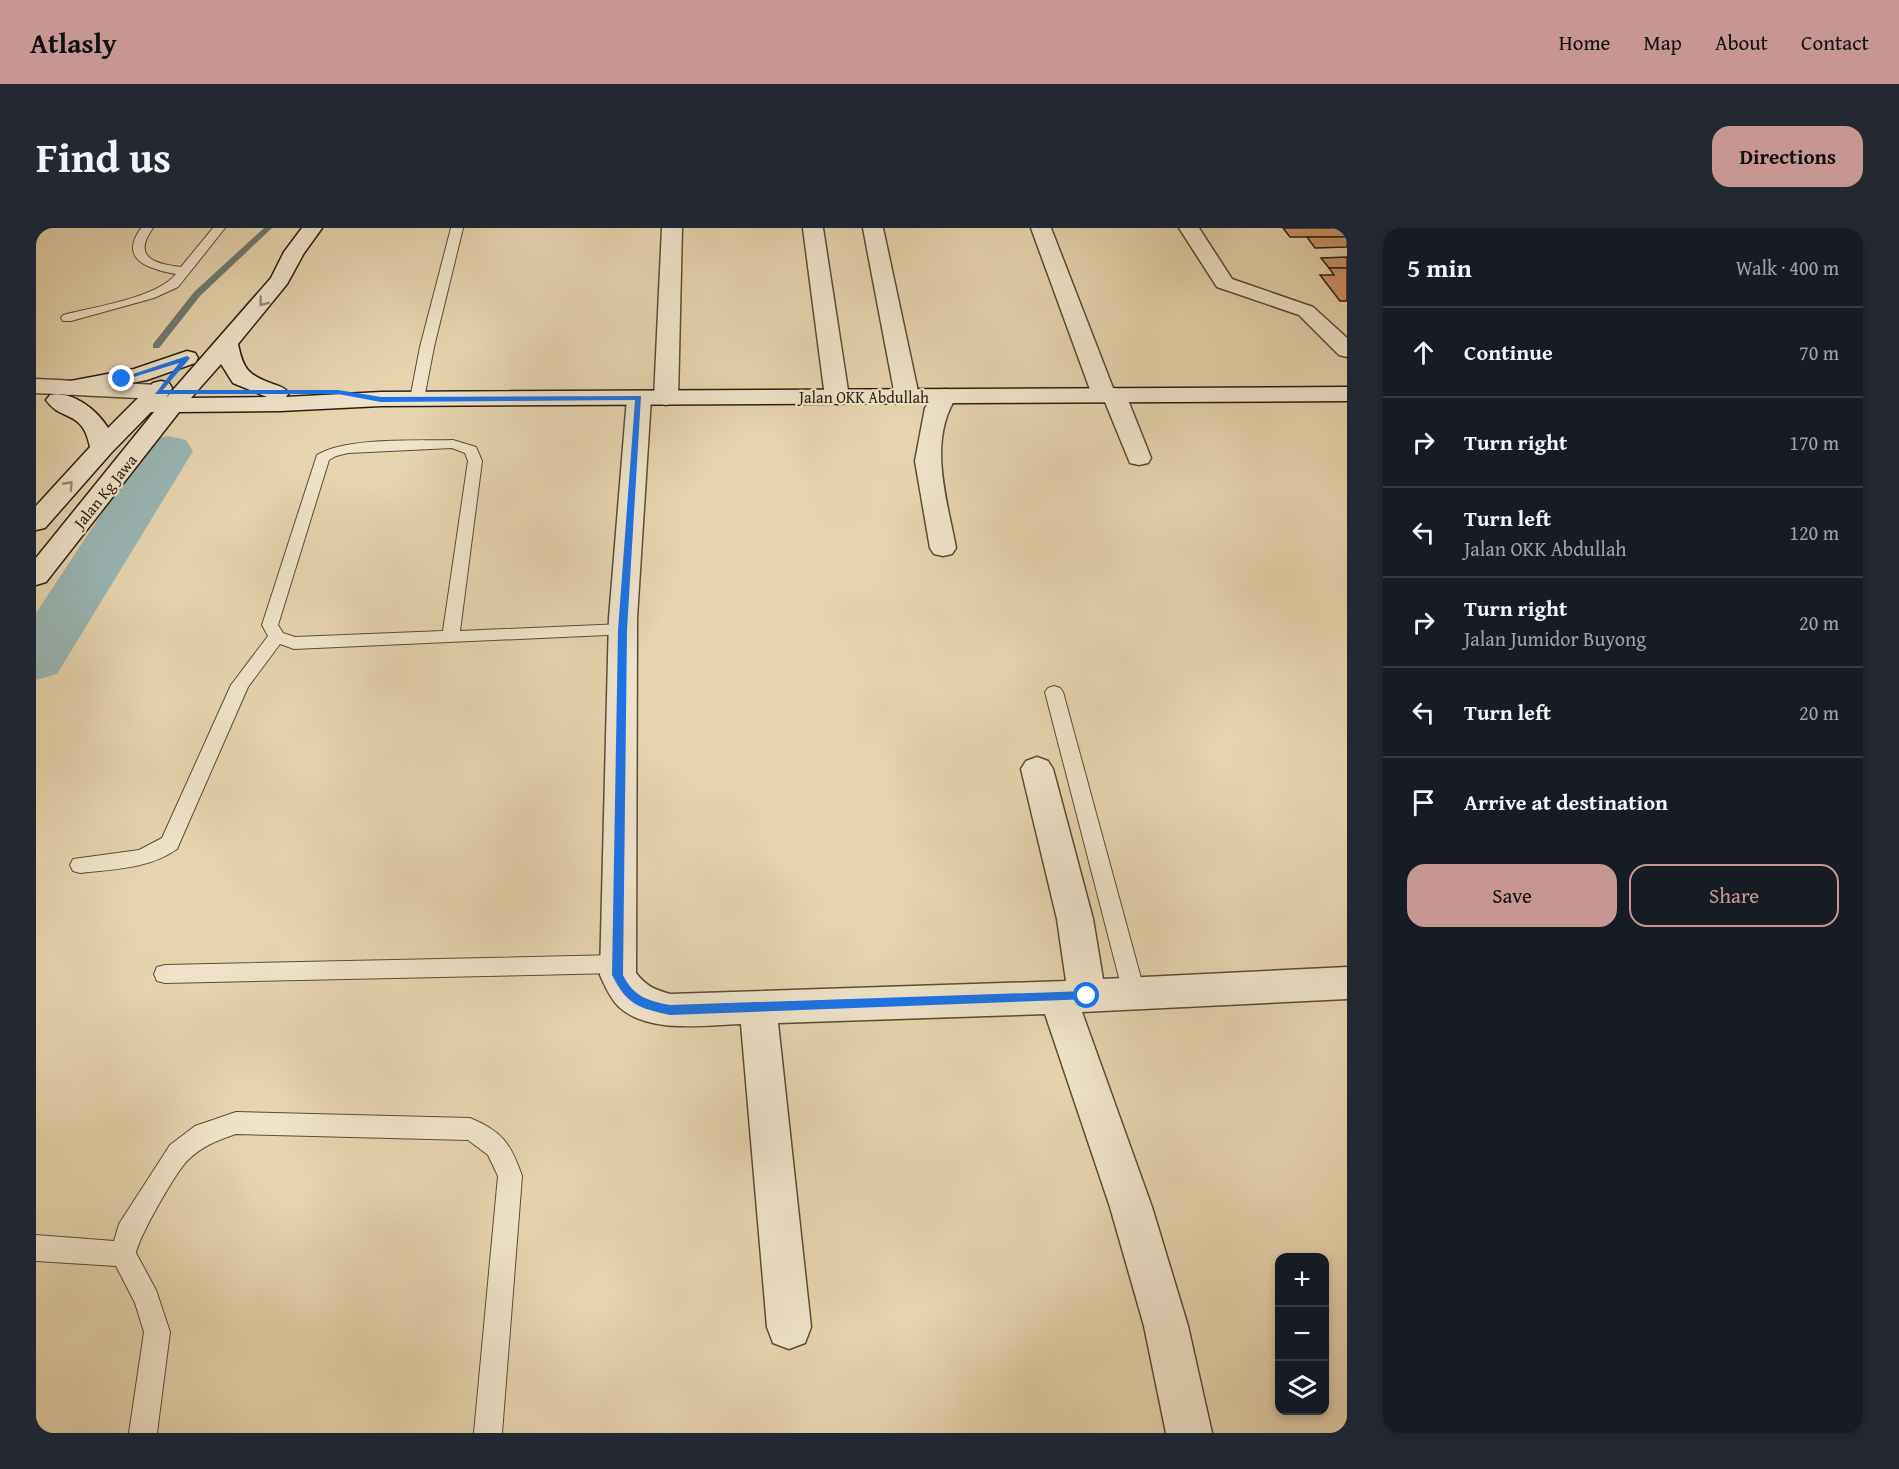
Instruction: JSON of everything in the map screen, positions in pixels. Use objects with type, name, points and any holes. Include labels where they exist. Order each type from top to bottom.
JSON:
[{"type":"street","points":[[165,399],[227,343],[280,280],[294,252],[312,228]]},
{"type":"street","points":[[672,228],[623,630],[618,975],[626,991],[644,1005],[670,1010],[1072,996],[1347,982]]},
{"type":"street","points":[[813,228],[837,397]]},
{"type":"street","points":[[873,228],[907,396]]},
{"type":"street","points":[[1041,228],[1109,395],[1139,458]]},
{"type":"street","points":[[1189,228],[1224,283],[1306,311],[1347,350]]},
{"type":"street","points":[[243,294],[258,279],[294,252]]},
{"type":"street","points":[[227,343],[232,369],[267,398]]},
{"type":"street","points":[[54,396],[139,375],[194,350],[165,399]]},
{"type":"street","name":"Jalan OKK Abdullah","points":[[36,386],[54,396],[165,399],[1347,394]]},
{"type":"street","points":[[54,396],[90,418],[100,431],[102,448]]},
{"type":"street","points":[[943,548],[927,461],[937,408],[945,396]]},
{"type":"street","points":[[139,449],[186,424],[267,398]]},
{"type":"street","name":"Jalan Kg Jawa","points":[[36,522],[102,448],[165,399]]},
{"type":"street","name":"Jalan Kg Jawa","points":[[36,576],[139,449],[165,399]]},
{"type":"street","points":[[1037,769],[1075,919],[1072,996],[1166,1326],[1189,1433]]},
{"type":"street","points":[[758,1007],[789,1327]]},
{"type":"lane","points":[[147,228],[138,240],[136,248],[140,256],[167,270],[185,271]]},
{"type":"lane","points":[[67,318],[150,295],[174,284],[219,228]]},
{"type":"lane","points":[[417,399],[427,347],[457,228]]},
{"type":"lane","points":[[451,637],[475,461],[471,450],[453,444],[348,448],[332,452],[322,458],[270,625],[277,637],[294,643],[451,637],[623,630]]},
{"type":"lane","points":[[80,865],[144,857],[164,849],[170,843],[240,685],[277,637]]},
{"type":"lane","points":[[1054,692],[1134,993]]},
{"type":"lane","points":[[165,974],[618,964]]},
{"type":"lane","points":[[143,1433],[157,1332],[147,1299],[123,1254],[128,1233],[178,1153],[203,1134],[236,1122],[470,1129],[489,1138],[503,1154],[510,1176],[488,1433]]},
{"type":"lane","points":[[37,1250],[123,1254]]},
{"type":"building","points":[[1283,228],[1347,228],[1347,237],[1290,237]]},
{"type":"building","points":[[1307,237],[1347,237],[1347,247],[1315,248]]},
{"type":"building","points":[[1347,257],[1347,268],[1329,268],[1321,258]]},
{"type":"building","points":[[1329,268],[1347,268],[1347,301],[1340,301],[1320,275],[1334,275]]},
{"type":"waterway","points":[[156,346],[197,294],[268,228]]},
{"type":"waterway","points":[[36,659],[168,451]]},
{"type":"route","points":[[122,379],[187,358],[158,392],[338,392],[381,399],[639,398],[623,618],[618,975],[626,991],[644,1005],[670,1010],[1087,996]]}]
